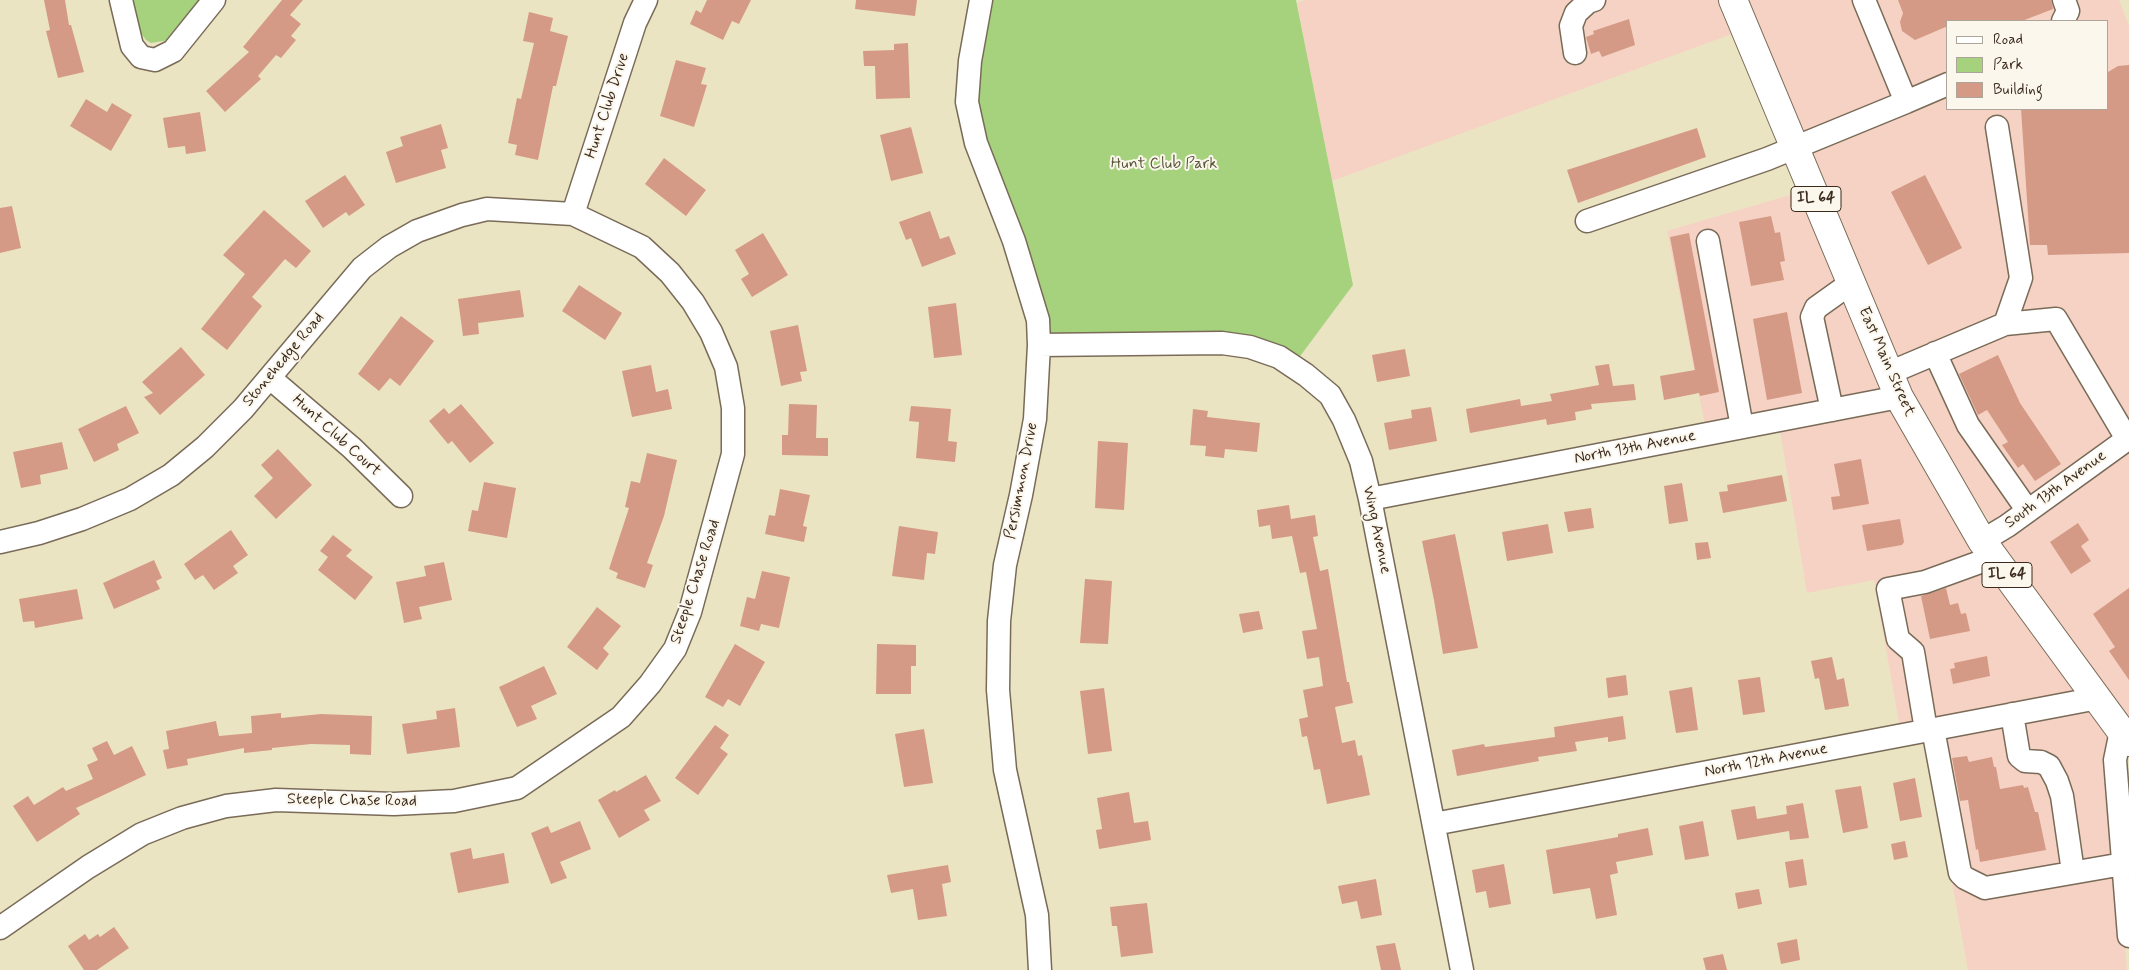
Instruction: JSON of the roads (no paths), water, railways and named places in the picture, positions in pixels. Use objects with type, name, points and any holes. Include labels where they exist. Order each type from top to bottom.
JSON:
[{"type":"main road","name":"East Main Street","points":[[1733,0],[1894,385],[1988,549],[2125,736]]},
{"type":"street","points":[[121,0],[132,46],[141,57],[155,60],[173,51],[214,0]]},
{"type":"street","name":"Hunt Club Drive","points":[[573,214],[635,23],[646,0]]},
{"type":"street","name":"Persimmon Drive","points":[[980,0],[970,61],[967,102],[976,143],[1014,241],[1038,320],[1039,345],[1035,419],[1021,495],[1005,565],[999,621],[998,690],[1005,770],[1036,915],[1040,970]]},
{"type":"street","points":[[1575,53],[1572,26],[1576,13],[1588,2],[1594,0]]},
{"type":"street","points":[[1864,0],[1906,102]]},
{"type":"street","points":[[2064,0],[2068,11],[2064,20]]},
{"type":"street","points":[[1588,222],[1767,160],[1794,147],[1946,85]]},
{"type":"street","points":[[1998,126],[2021,278],[2005,324]]},
{"type":"street","name":"Stonehedge Road","points":[[0,542],[39,533],[82,519],[130,499],[171,475],[230,422],[270,378],[362,268],[389,247],[417,231],[462,214],[487,209],[573,214]]},
{"type":"street","name":"Steeple Chase Road","points":[[0,928],[88,867],[142,834],[182,818],[217,808],[276,800],[394,804],[454,801],[517,788],[621,717],[650,684],[675,649],[690,612],[733,454],[733,408],[726,367],[711,332],[693,302],[670,273],[642,247],[573,214]]},
{"type":"street","points":[[1708,241],[1742,427]]},
{"type":"street","points":[[1832,410],[1812,317],[1816,308],[1851,283]]},
{"type":"street","name":"North 13th Avenue","points":[[1370,499],[1832,410],[1894,385],[1935,354],[2005,324],[2056,318],[2128,438]]},
{"type":"street","name":"Wing Avenue","points":[[1039,345],[1222,343],[1250,348],[1279,357],[1306,375],[1330,395],[1344,420],[1361,461],[1370,499],[1462,970]]},
{"type":"street","points":[[1935,354],[1968,425],[2028,511]]},
{"type":"street","name":"Hunt Club Court","points":[[270,378],[352,448],[402,496]]},
{"type":"street","name":"South 13th Avenue","points":[[1929,730],[1912,652],[1898,639],[1888,589],[1925,582],[1988,549],[2028,511],[2128,438]]},
{"type":"street","name":"North 12th Avenue","points":[[1434,824],[2098,698]]},
{"type":"street","points":[[2012,714],[2019,756],[2026,761],[2041,762],[2049,766],[2057,781],[2062,796],[2073,872]]},
{"type":"street","points":[[1929,730],[1960,873],[1971,882],[1985,888],[2123,864]]},
{"type":"street","points":[[2125,736],[2115,760],[2129,936]]},
{"type":"park label","name":"Hunt Club Park","points":[[1164,165]]}]
